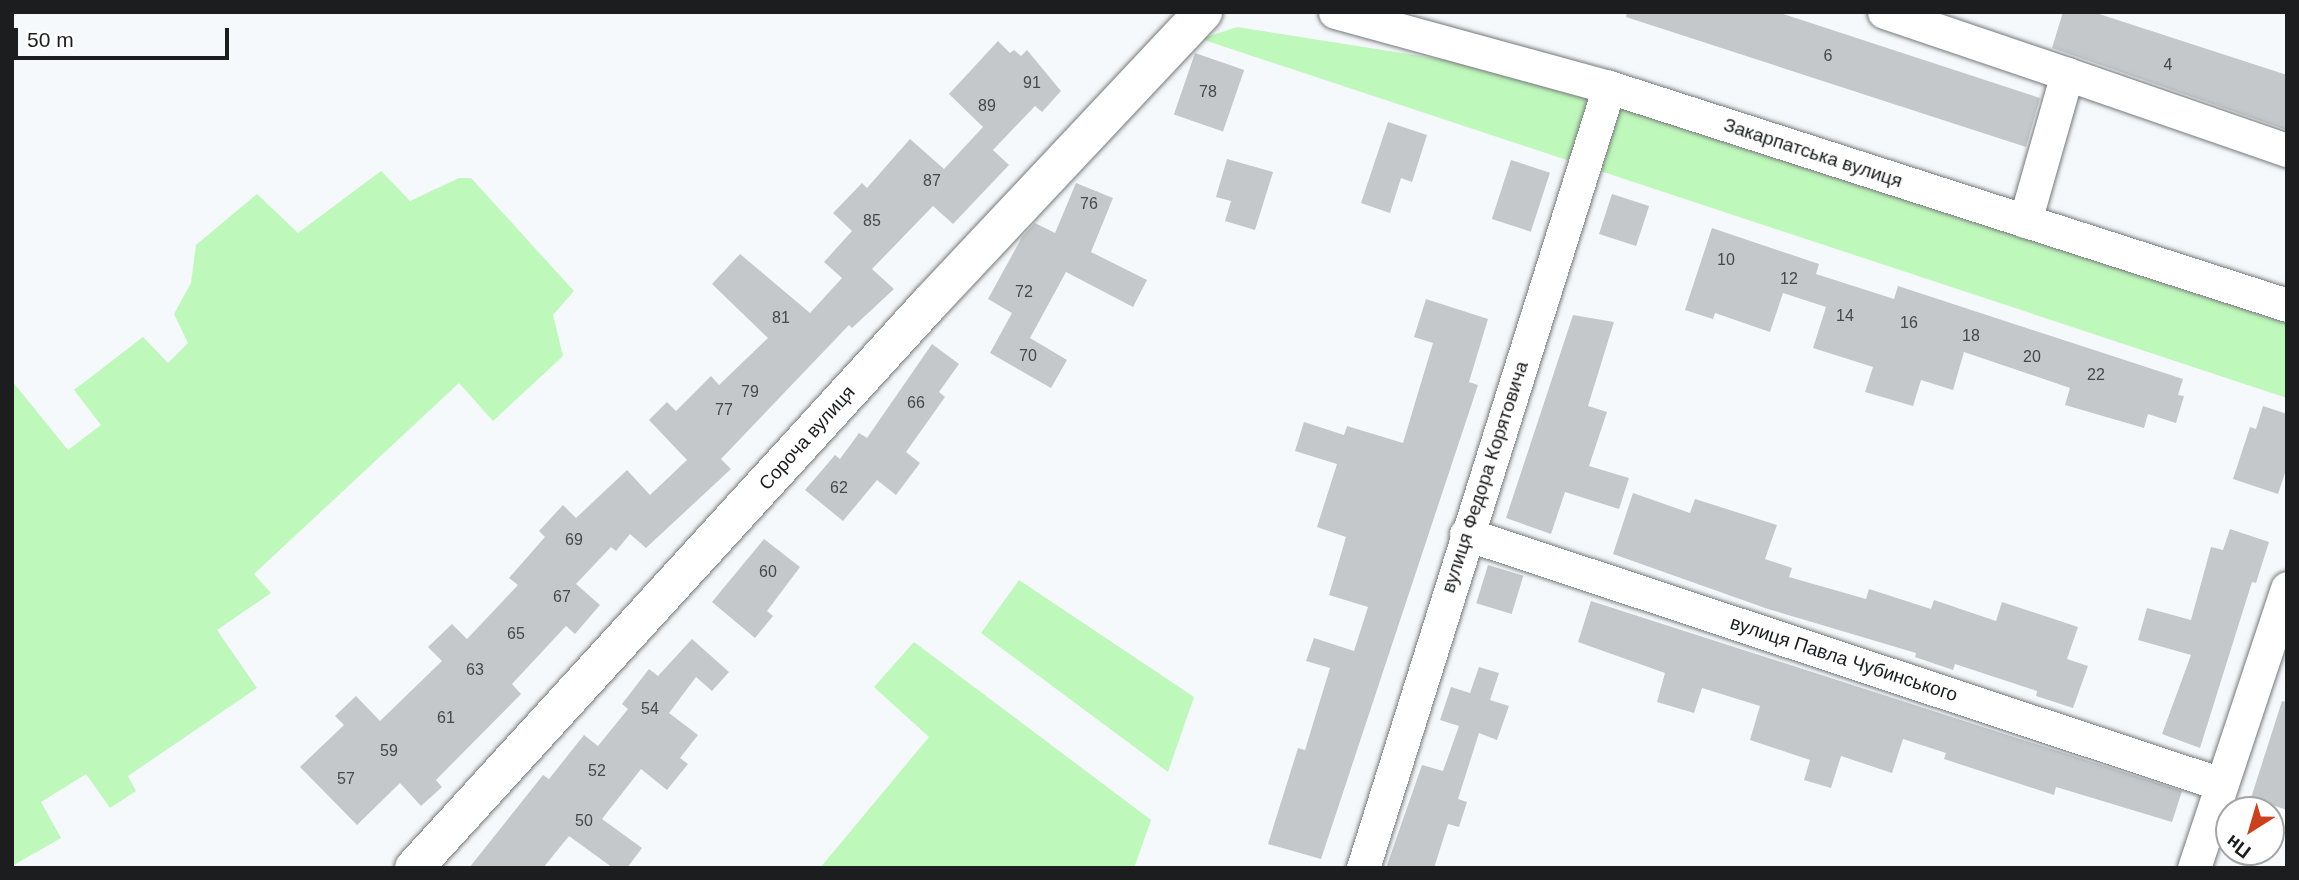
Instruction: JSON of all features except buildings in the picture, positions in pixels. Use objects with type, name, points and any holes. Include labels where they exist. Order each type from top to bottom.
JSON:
[{"type":"main road","name":"Сороча вулиця","points":[[414,868],[930,303],[1203,12]]},
{"type":"street","name":"Закарпатська вулиця","points":[[1335,12],[1609,87],[2287,305]]},
{"type":"street","points":[[1884,12],[2287,150]]},
{"type":"street","points":[[2025,221],[2067,74]]},
{"type":"street","name":"вулиця Федора Корятовича","points":[[1363,868],[1466,534],[1609,87]]},
{"type":"street","name":"вулиця Павла Чубинського","points":[[1466,534],[2221,784]]},
{"type":"street","points":[[2194,868],[2287,588]]},
{"type":"green space","points":[[1237,27],[1516,71],[2287,314],[2287,398],[1201,39]]},
{"type":"green space","points":[[381,171],[410,201],[459,178],[471,178],[574,291],[553,315],[563,356],[493,421],[459,383],[254,574],[271,593],[217,630],[257,688],[128,776],[136,791],[110,808],[86,774],[41,802],[61,838],[12,866],[12,381],[68,450],[101,425],[74,390],[143,337],[168,363],[188,343],[174,314],[191,283],[196,245],[257,194],[298,233]]},
{"type":"green space","points":[[1019,580],[1194,697],[1168,772],[981,633]]},
{"type":"green space","points":[[914,642],[1151,820],[1134,868],[820,868],[929,737],[874,687]]}]
